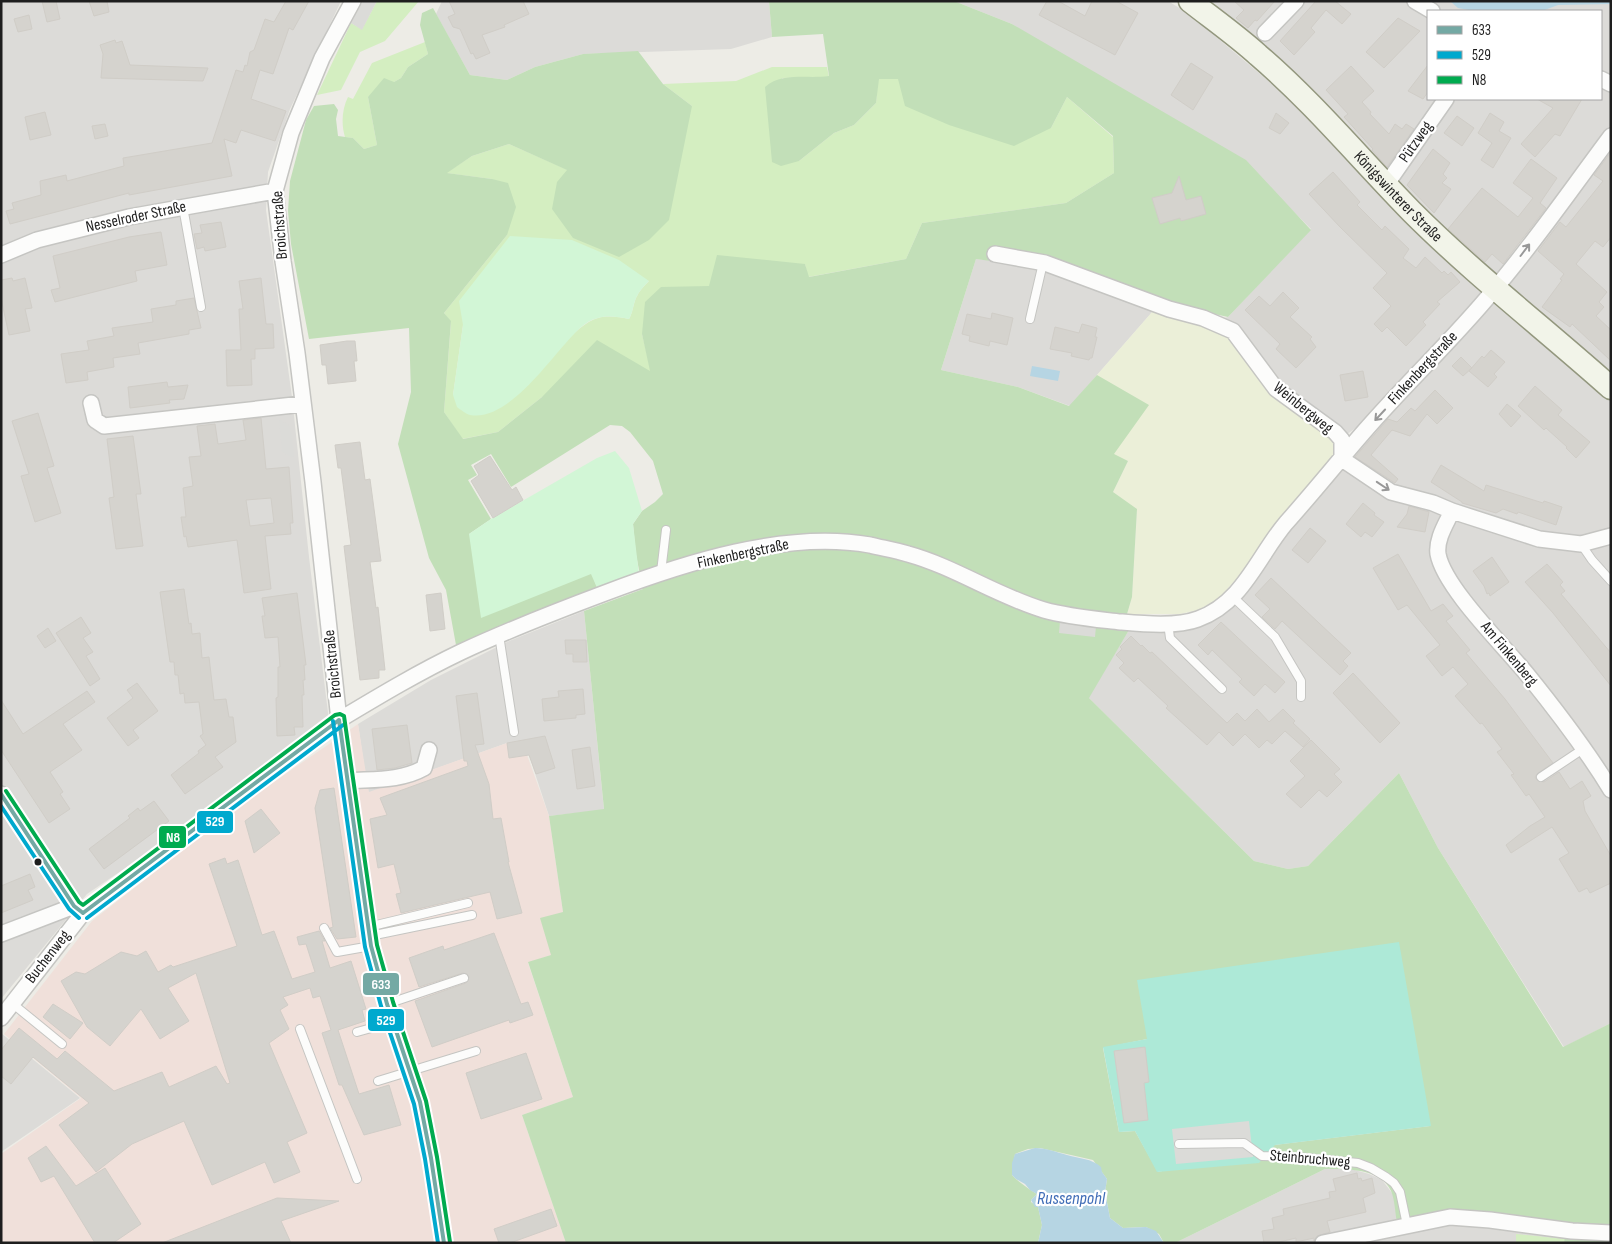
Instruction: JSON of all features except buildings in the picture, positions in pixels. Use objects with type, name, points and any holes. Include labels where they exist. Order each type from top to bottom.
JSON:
[{"type":"main road","name":"Königswinterer Straße","points":[[1190,1],[1259,56],[1300,95],[1386,185],[1442,240],[1495,289],[1611,388]]},
{"type":"street","name":"Broichstraße","points":[[353,1],[322,58],[291,133],[275,191],[282,261],[303,404],[339,720],[370,936],[387,1004],[423,1117],[444,1243]]},
{"type":"street","points":[[1265,34],[1296,1]]},
{"type":"street","points":[[1415,1],[1430,10]]},
{"type":"street","name":"Pützweg","points":[[1386,185],[1445,100]]},
{"type":"street","name":"Finkenbergstraße","points":[[339,720],[381,694],[460,652],[546,615],[662,572],[745,550],[772,545],[815,541],[865,544],[910,554],[1043,610],[1076,617],[1140,624],[1188,622],[1199,619],[1233,597],[1246,582],[1282,528],[1361,434],[1463,326],[1495,289],[1611,136]]},
{"type":"street","name":"Nesselroder Straße","points":[[1,256],[37,240],[138,215],[275,191]]},
{"type":"street","name":"Weinbergweg","points":[[995,254],[1043,263],[1169,310],[1202,318],[1233,331],[1276,389],[1335,432],[1342,440],[1342,458]]},
{"type":"street","points":[[91,403],[96,420],[104,426],[303,404]]},
{"type":"street","points":[[1342,458],[1391,492],[1433,503],[1538,539],[1581,544],[1611,536]]},
{"type":"street","name":"Am Finkenberg","points":[[1452,511],[1439,540],[1438,553],[1443,571],[1453,586],[1525,672],[1583,748],[1611,790]]},
{"type":"street","name":"Buchenweg","points":[[1,1018],[13,1004],[78,909],[339,720]]},
{"type":"street","points":[[348,781],[406,776],[416,773],[424,768],[428,750]]},
{"type":"street","points":[[1,794],[78,909],[1,934]]},
{"type":"street","points":[[1323,1243],[1450,1217],[1611,1234]]},
{"type":"lane","points":[[183,206],[201,307]]},
{"type":"lane","points":[[1030,319],[1043,263]]},
{"type":"lane","points":[[662,572],[666,530]]},
{"type":"lane","points":[[1581,544],[1592,560],[1611,581]]},
{"type":"lane","points":[[1233,597],[1275,637],[1301,681],[1301,697]]},
{"type":"lane","points":[[1168,623],[1170,638],[1222,689]]},
{"type":"lane","points":[[499,635],[514,732]]},
{"type":"lane","points":[[1541,777],[1583,748]]},
{"type":"lane","points":[[324,928],[338,952],[370,936],[468,903]]},
{"type":"lane","points":[[370,936],[472,915]]},
{"type":"lane","points":[[387,1004],[464,978]]},
{"type":"lane","points":[[13,1004],[62,1044]]},
{"type":"lane","points":[[357,1032],[393,1022]]},
{"type":"lane","points":[[300,1029],[358,1179]]},
{"type":"lane","points":[[378,1081],[476,1051]]},
{"type":"lane","name":"Steinbruchweg","points":[[1179,1144],[1244,1143],[1262,1156],[1298,1157],[1358,1163],[1386,1176],[1394,1183],[1400,1192],[1407,1225]]},
{"type":"shaded area","points":[[1,1],[341,1],[290,109],[268,172],[266,210],[292,397],[329,721],[162,843],[87,894],[1,999]]},
{"type":"shaded area","points":[[363,1],[377,1],[362,30],[351,23]]},
{"type":"shaded area","points":[[442,1],[769,1],[772,37],[731,49],[583,54],[535,67],[507,80],[470,75],[436,14]]},
{"type":"shaded area","points":[[954,1],[1168,1],[1189,14],[1291,100],[1485,293],[1372,416],[1335,443],[1205,323],[1228,317],[1311,229],[1287,205],[1012,24]]},
{"type":"shaded area","points":[[1205,1],[1611,1],[1611,376],[1505,287]]},
{"type":"shaded area","points":[[976,259],[1030,264],[1153,311],[1070,406],[1018,387],[941,370]]},
{"type":"shaded area","points":[[1493,303],[1546,345],[1611,401],[1611,1023],[1564,1047],[1438,848],[1399,773],[1308,866],[1288,869],[1254,861],[1088,697],[1129,630],[1217,615],[1323,486],[1442,355]]},
{"type":"shaded area","points":[[279,419],[290,426],[293,458],[282,452]]},
{"type":"shaded area","points":[[584,611],[604,810],[549,816],[529,755],[507,743],[368,793],[358,724],[431,680],[507,642]]},
{"type":"shaded area","points":[[1060,621],[1096,626],[1095,637],[1059,633]]},
{"type":"shaded area","points":[[358,724],[369,792],[507,743],[526,740],[527,755],[549,816],[563,912],[551,955],[528,963],[573,1097],[522,1115],[566,1243],[1,1243],[1,1154],[81,1098],[4,1034],[92,921],[242,804]]},
{"type":"shaded area","points":[[1,1033],[80,1098],[1,1152]]},
{"type":"shaded area","points":[[1249,1121],[1253,1157],[1176,1164],[1172,1129]]},
{"type":"shaded area","points":[[1325,1169],[1351,1169],[1382,1180],[1412,1219],[1565,1236],[1564,1243],[1175,1243]]},
{"type":"green space","points":[[377,1],[419,1],[385,41],[360,52],[341,90],[317,95],[351,23],[362,29]]},
{"type":"green space","points":[[769,1],[954,1],[1012,24],[1246,160],[1311,230],[1228,317],[1156,301],[1031,252],[1000,250],[998,262],[976,259],[941,370],[1018,387],[1069,406],[1097,375],[1149,405],[1114,454],[1128,461],[1113,492],[1137,509],[1132,597],[1127,614],[1129,630],[1089,698],[1254,861],[1288,869],[1308,866],[1399,773],[1438,848],[1563,1047],[1611,1023],[1611,1243],[1564,1243],[1565,1236],[1453,1224],[1397,1222],[1391,1191],[1386,1183],[1362,1171],[1325,1169],[1175,1243],[1164,1243],[1159,1234],[1146,1227],[1123,1228],[1110,1218],[1105,1192],[1107,1179],[1093,1160],[1040,1148],[1028,1149],[1015,1154],[1012,1175],[1037,1194],[1031,1202],[1038,1207],[1042,1225],[1038,1243],[566,1243],[522,1115],[573,1097],[528,962],[551,955],[540,918],[563,912],[549,816],[604,809],[584,611],[643,589],[636,555],[633,524],[642,511],[663,494],[653,461],[630,432],[622,426],[610,425],[511,487],[491,454],[471,465],[477,475],[468,480],[491,519],[469,534],[592,574],[598,590],[456,645],[446,590],[429,558],[398,444],[411,392],[409,328],[309,339],[291,244],[288,211],[290,181],[306,120],[314,106],[334,104],[338,110],[336,119],[338,136],[353,138],[364,149],[377,145],[368,97],[384,78],[394,82],[401,78],[408,67],[428,54],[420,25],[422,13],[433,8],[470,75],[507,80],[535,67],[583,54],[638,51],[663,84],[692,106],[669,220],[649,240],[619,257],[573,238],[552,209],[557,182],[567,170],[509,144],[472,156],[447,173],[508,183],[516,207],[507,235],[444,313],[451,321],[444,412],[463,439],[498,432],[542,397],[597,340],[650,371],[642,334],[645,302],[661,287],[709,286],[717,255],[805,264],[809,277],[906,259],[922,223],[1066,203],[1114,173],[1113,136],[1067,97],[1051,128],[1014,146],[949,125],[905,106],[898,79],[879,79],[876,103],[854,125],[834,133],[799,161],[781,166],[772,162],[765,87],[779,79],[829,76],[823,34],[772,37]],"holes":[[[1147,1039],[1430,1126],[1274,1145],[1158,1172],[1135,1131],[1119,1132],[1103,1048]]]},
{"type":"green space","points":[[425,42],[428,54],[408,67],[401,78],[368,97],[377,145],[364,149],[353,138],[345,137],[343,127],[344,106],[348,97],[353,99],[372,63]]},
{"type":"green space","points":[[772,67],[827,67],[829,77],[782,78],[799,161],[834,133],[854,125],[876,103],[878,78],[899,79],[1051,128],[1067,97],[1113,137],[1114,173],[1066,203],[922,223],[906,259],[808,277],[805,264],[709,286],[642,334],[651,371],[542,397],[498,432],[462,439],[444,412],[451,322],[444,313],[507,235],[492,179],[446,173],[472,156],[509,144],[568,170],[692,106],[663,84],[736,81]],"holes":[[[649,281],[637,295],[629,319],[606,317],[589,322],[558,349],[523,390],[453,395],[463,325]]]},
{"type":"green space","points":[[510,236],[572,240],[619,260],[649,281],[637,295],[629,319],[606,317],[588,322],[576,332],[535,378],[510,401],[497,410],[483,415],[470,415],[457,407],[453,395],[463,325],[459,301]]},
{"type":"green space","points":[[1153,311],[1205,323],[1233,338],[1329,435],[1335,443],[1336,450],[1331,462],[1292,504],[1240,575],[1218,599],[1198,610],[1180,614],[1127,614],[1132,597],[1137,510],[1113,492],[1128,461],[1113,455],[1097,375]]},
{"type":"green space","points":[[615,451],[629,468],[642,511],[633,524],[639,574],[598,590],[591,574],[481,618],[469,534],[491,519],[597,458]]},
{"type":"green space","points":[[1399,942],[1431,1126],[1275,1145],[1259,1163],[1157,1172],[1135,1131],[1119,1132],[1103,1047],[1147,1039],[1137,980]]},
{"type":"green space","points":[[1516,1234],[1565,1239],[1564,1243],[1516,1243]]},
{"type":"water","points":[[1450,1],[1611,1],[1611,4],[1558,5],[1545,10],[1469,10],[1458,8]]},
{"type":"water","points":[[1032,366],[1060,371],[1058,381],[1030,376]]},
{"type":"water","name":"Russenpohl","points":[[1035,1148],[1051,1150],[1097,1164],[1101,1167],[1107,1179],[1105,1192],[1110,1218],[1123,1228],[1146,1227],[1156,1231],[1164,1243],[1038,1243],[1042,1225],[1038,1207],[1035,1207],[1031,1200],[1037,1194],[1012,1175],[1012,1163],[1015,1154]]},
{"type":"transit line","name":"N8","points":[[6,791],[79,902],[83,905],[335,715],[340,714],[344,716],[377,945],[393,1002],[426,1101],[450,1242]]},
{"type":"transit line","name":"633","points":[[339,720],[371,946],[387,1004],[420,1102],[444,1243]]},
{"type":"transit line","name":"633","points":[[83,913],[339,720]]},
{"type":"transit line","name":"529","points":[[333,721],[365,947],[381,1006],[414,1104],[438,1243]]},
{"type":"transit line","name":"529","points":[[87,918],[343,725]]},
{"type":"transit line","name":"633","points":[[1,794],[74,906],[83,913]]},
{"type":"transit line","name":"529","points":[[1,806],[69,909],[79,918]]}]
